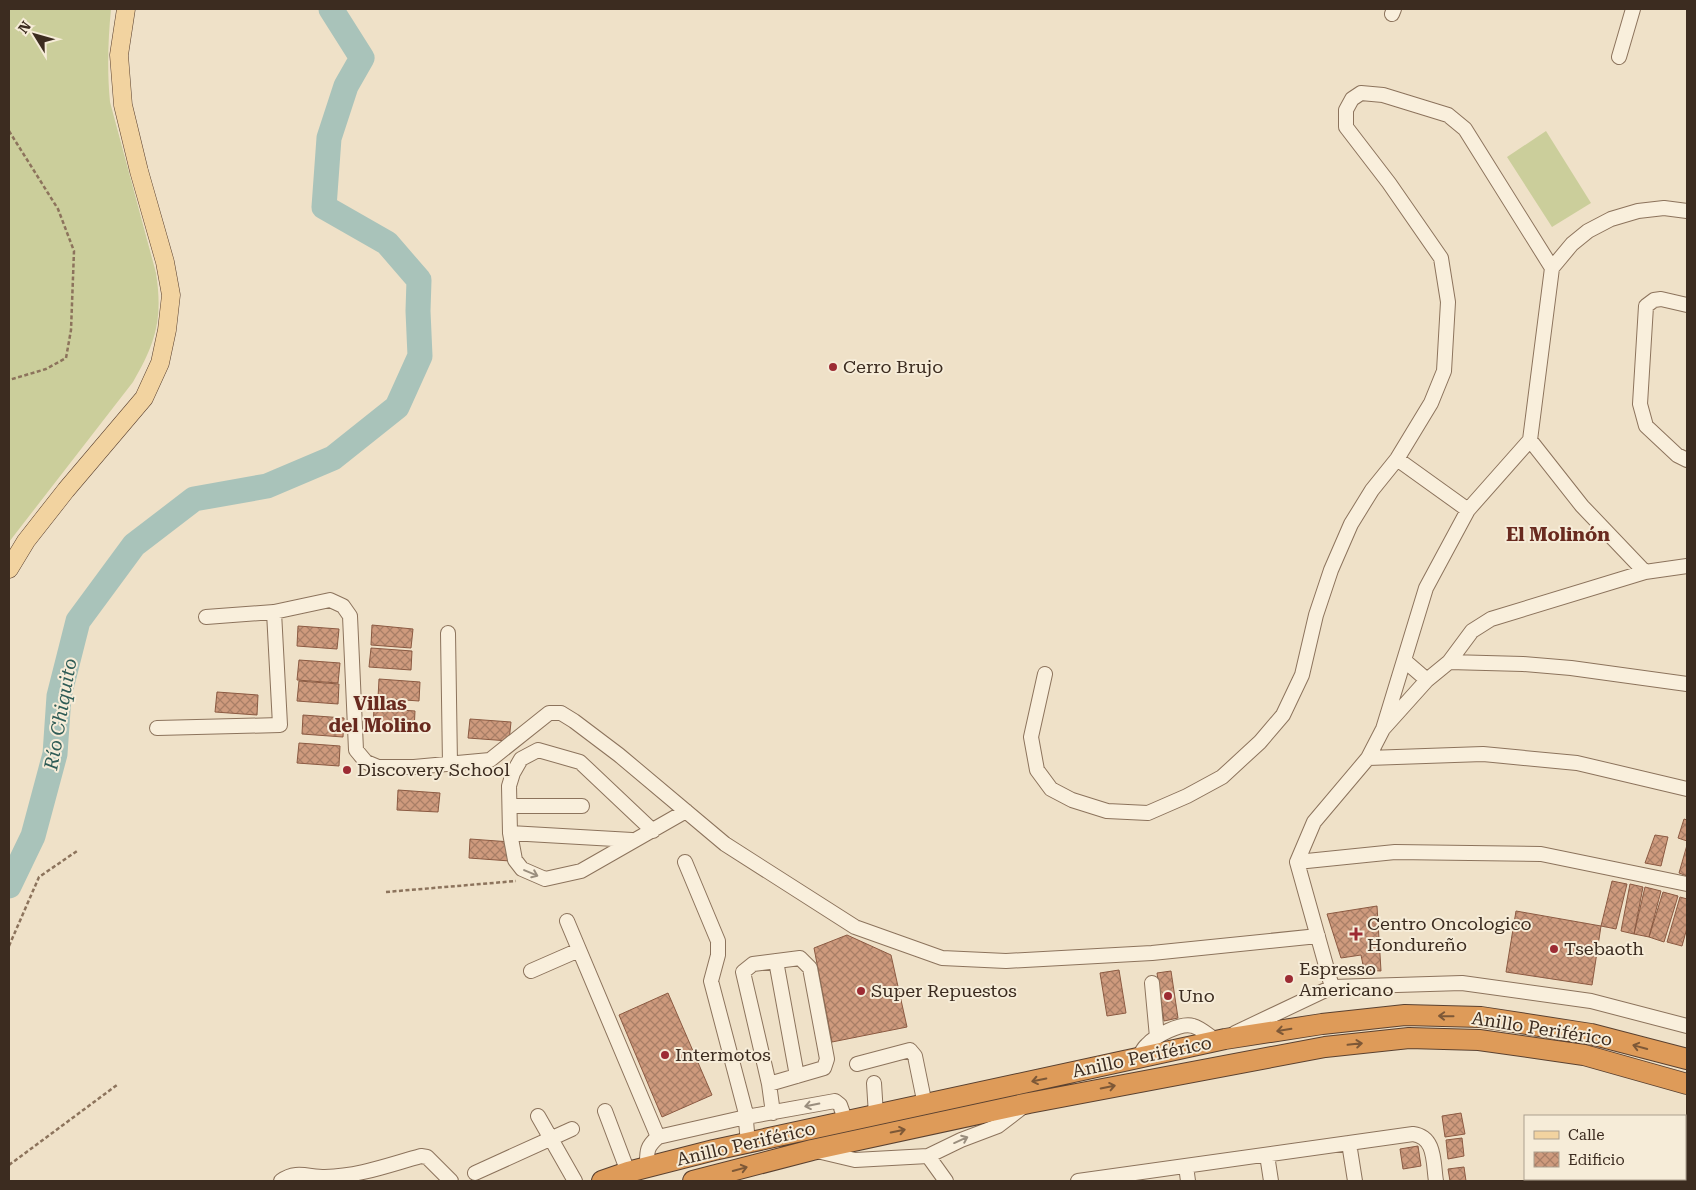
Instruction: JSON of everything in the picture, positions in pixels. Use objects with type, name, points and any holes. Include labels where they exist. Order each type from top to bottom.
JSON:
[{"type":"highway","name":"Anillo Periférico","points":[[602,1181],[638,1170],[748,1143],[925,1104],[1221,1040],[1322,1024],[1405,1015],[1482,1017],[1591,1034],[1687,1059]]},
{"type":"highway","name":"Anillo Periférico","points":[[693,1181],[812,1150],[1029,1103],[1325,1047],[1409,1038],[1479,1040],[1584,1054],[1687,1084]]},
{"type":"main road","points":[[9,569],[26,542],[66,490],[144,398],[160,363],[167,330],[171,295],[165,262],[123,105],[119,55],[126,9]]},
{"type":"street","points":[[1619,57],[1633,9]]},
{"type":"street","points":[[1045,674],[1032,737],[1037,770],[1051,789],[1072,800],[1107,811],[1148,814],[1222,777],[1260,742],[1283,715],[1302,675],[1319,606],[1331,570],[1351,524],[1372,490],[1397,459],[1431,403],[1444,370],[1448,302],[1441,258],[1389,183],[1346,127],[1346,110],[1352,99],[1361,93],[1382,95],[1448,116],[1465,129],[1552,268]]},
{"type":"street","points":[[1332,988],[1297,862],[1314,822],[1368,758],[1383,729],[1426,588],[1468,510],[1530,440],[1552,268],[1572,244],[1583,235],[1611,219],[1638,211],[1664,208],[1687,211]]},
{"type":"street","points":[[1687,305],[1661,299],[1654,300],[1646,306],[1640,404],[1646,426],[1676,455],[1687,460]]},
{"type":"street","points":[[1530,440],[1582,506],[1644,572]]},
{"type":"street","points":[[1397,459],[1468,510]]},
{"type":"street","points":[[1383,729],[1427,680],[1449,662],[1472,630],[1491,618],[1644,572],[1687,566]]},
{"type":"street","points":[[206,617],[274,612],[330,600],[342,606],[350,616],[356,750],[366,762],[378,767],[490,760],[549,713],[561,713],[619,755],[724,844],[855,927],[942,958],[1006,961],[1152,953],[1318,936]]},
{"type":"street","points":[[157,728],[280,725],[274,612]]},
{"type":"street","points":[[448,633],[450,764]]},
{"type":"street","points":[[1405,661],[1427,680]]},
{"type":"street","points":[[1449,662],[1523,664],[1571,668],[1687,684]]},
{"type":"street","points":[[653,831],[580,762],[538,750],[521,759],[513,773],[509,786],[510,832],[515,860],[522,869],[545,879],[581,871],[632,840],[653,831],[686,811]]},
{"type":"street","points":[[1368,758],[1484,754],[1577,763],[1687,789]]},
{"type":"street","points":[[510,806],[582,806]]},
{"type":"street","points":[[510,832],[632,840]]},
{"type":"street","points":[[1297,862],[1395,852],[1541,854],[1687,884]]},
{"type":"street","points":[[685,862],[718,941],[718,955],[711,981],[746,1117],[748,1143]]},
{"type":"street","points":[[567,921],[658,1137]]},
{"type":"street","points":[[531,971],[579,950]]},
{"type":"street","points":[[769,1084],[824,1068],[826,1064],[827,1059],[810,968],[800,958],[753,964],[743,972],[769,1084],[773,1113]]},
{"type":"street","points":[[776,961],[798,1076]]},
{"type":"street","points":[[1152,983],[1157,1037]]},
{"type":"street","points":[[1138,1058],[1147,1045],[1157,1037],[1186,1025],[1193,1026],[1221,1040],[1332,988],[1462,983],[1591,1000],[1687,1026]]},
{"type":"street","points":[[857,1064],[910,1050],[914,1056],[925,1104]]},
{"type":"street","points":[[874,1083],[876,1116]]},
{"type":"street","points":[[638,1170],[650,1144],[658,1137],[746,1117],[835,1101],[840,1105],[846,1122]]},
{"type":"street","points":[[812,1150],[854,1160],[928,1156],[961,1140],[998,1126],[1029,1103]]},
{"type":"street","points":[[605,1111],[638,1170]]},
{"type":"street","points":[[538,1116],[575,1181]]},
{"type":"street","points":[[475,1173],[572,1129]]},
{"type":"street","points":[[1078,1181],[1133,1178],[1186,1166],[1413,1134],[1424,1137],[1431,1146],[1436,1181]]},
{"type":"street","points":[[1349,1143],[1355,1181]]},
{"type":"street","points":[[1267,1155],[1271,1181]]},
{"type":"street","points":[[280,1181],[289,1175],[313,1179],[360,1174],[421,1156],[427,1157],[451,1181]]},
{"type":"street","points":[[928,1156],[946,1181]]},
{"type":"street","points":[[1186,1166],[1188,1181]]},
{"type":"path","points":[[9,131],[58,209],[74,251],[71,330],[66,358],[46,369],[9,380]]},
{"type":"path","points":[[9,946],[39,877],[77,851]]},
{"type":"path","points":[[386,892],[545,879]]},
{"type":"path","points":[[9,1165],[117,1085]]},
{"type":"green space","points":[[9,9],[111,9],[108,55],[110,102],[156,273],[159,304],[156,330],[152,342],[133,382],[9,542]]},
{"type":"green space","points":[[1546,131],[1591,203],[1552,227],[1507,157]]},
{"type":"building","points":[[372,625],[413,629],[411,648],[371,645]]},
{"type":"building","points":[[298,626],[339,629],[337,649],[297,646]]},
{"type":"building","points":[[371,648],[412,651],[411,670],[369,667]]},
{"type":"building","points":[[299,660],[340,663],[338,683],[297,680]]},
{"type":"building","points":[[379,679],[420,682],[419,701],[378,698]]},
{"type":"building","points":[[299,681],[339,684],[338,704],[297,701]]},
{"type":"building","points":[[217,692],[258,695],[257,715],[215,712]]},
{"type":"building","points":[[374,708],[415,711],[414,731],[373,728]]},
{"type":"building","points":[[303,715],[344,718],[343,737],[302,734]]},
{"type":"building","points":[[470,719],[511,722],[509,741],[468,738]]},
{"type":"building","points":[[299,743],[340,746],[339,766],[297,763]]},
{"type":"building","points":[[398,790],[440,793],[438,812],[397,810]]},
{"type":"building","points":[[1684,819],[1687,820],[1687,841],[1678,838]]},
{"type":"building","points":[[1655,835],[1668,837],[1661,866],[1645,863]]},
{"type":"building","points":[[470,839],[511,842],[510,861],[469,858]]},
{"type":"building","points":[[1687,845],[1687,876],[1679,873]]},
{"type":"building","points":[[1612,881],[1627,884],[1616,929],[1601,926]]},
{"type":"building","points":[[1630,884],[1643,887],[1634,934],[1621,931]]},
{"type":"building","points":[[1645,887],[1661,891],[1649,937],[1634,934]]},
{"type":"building","points":[[1663,892],[1678,896],[1664,942],[1649,937]]},
{"type":"building","points":[[1680,897],[1687,899],[1687,928],[1682,946],[1667,942]]},
{"type":"building","name":"Centro Oncologico Hondureño","points":[[1377,906],[1381,971],[1364,970],[1361,955],[1341,958],[1327,914]]},
{"type":"building","name":"Tsebaoth","points":[[1516,911],[1601,926],[1592,985],[1506,972]]},
{"type":"building","name":"Super Repuestos","points":[[847,935],[891,955],[907,1027],[832,1042],[814,948]]},
{"type":"building","points":[[1119,970],[1126,1013],[1107,1016],[1100,973]]},
{"type":"building","name":"Uno","points":[[1171,971],[1178,1018],[1164,1021],[1157,973]]},
{"type":"building","name":"Intermotos","points":[[668,993],[712,1095],[662,1117],[619,1015]]},
{"type":"building","points":[[1461,1113],[1465,1134],[1445,1137],[1442,1116]]},
{"type":"building","points":[[1462,1138],[1464,1156],[1448,1159],[1446,1140]]},
{"type":"building","points":[[1418,1146],[1421,1166],[1403,1169],[1400,1149]]},
{"type":"building","points":[[1464,1167],[1466,1181],[1450,1181],[1448,1169]]},
{"type":"waterway","name":"Río Chiquito","points":[[9,886],[33,836],[55,754],[59,696],[78,621],[134,545],[194,499],[267,486],[333,458],[397,407],[420,356],[419,280],[387,243],[324,207],[329,138],[346,86],[362,58],[331,9]]},
{"type":"place","name":"Cerro Brujo","points":[[833,367]]},
{"type":"place","name":"Discovery School","points":[[347,770]]},
{"type":"place","name":"Centro Oncologico Hondureño","points":[[1356,934]]},
{"type":"place","name":"Tsebaoth","points":[[1554,949]]},
{"type":"place","name":"Espresso Americano","points":[[1289,979]]},
{"type":"place","name":"Super Repuestos","points":[[861,991]]},
{"type":"place","name":"Uno","points":[[1168,996]]},
{"type":"place","name":"Intermotos","points":[[665,1055]]},
{"type":"district","name":"El Molinón","points":[[1558,534]]},
{"type":"district","name":"Villas del Molino","points":[[380,714]]}]
